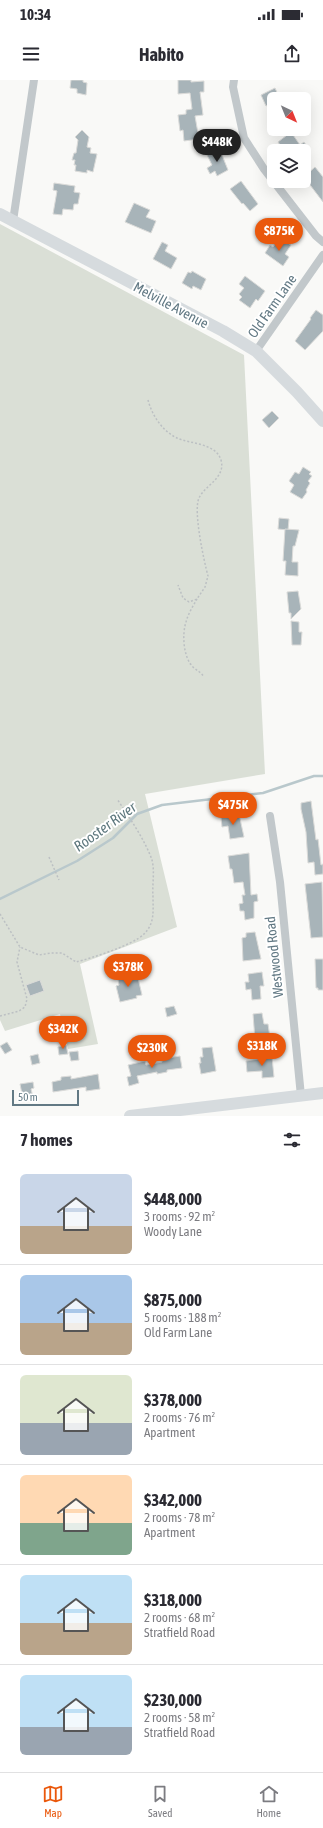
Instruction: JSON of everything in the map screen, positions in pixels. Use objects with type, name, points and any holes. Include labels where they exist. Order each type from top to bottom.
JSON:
[{"type":"street","points":[[13,221],[34,80]]},
{"type":"street","points":[[234,80],[233,87],[244,138],[264,169],[316,236],[323,242]]},
{"type":"street","name":"Melville Avenue","points":[[0,214],[224,332],[256,351],[297,392],[323,421]]},
{"type":"street","name":"Old Farm Lane","points":[[256,351],[323,255]]},
{"type":"street","name":"Westwood Road","points":[[270,816],[280,882],[301,1096]]},
{"type":"street","points":[[130,1116],[158,1114],[323,1093]]},
{"type":"path","points":[[148,400],[152,413],[162,426],[175,437],[205,446],[215,451],[221,460],[221,469],[218,478],[199,497],[196,508],[208,576],[205,587],[197,599],[186,622],[186,657],[193,667],[200,671],[204,677]]},
{"type":"path","points":[[178,585],[183,598],[189,602],[197,599]]},
{"type":"path","points":[[0,914],[20,947],[39,955],[51,952],[62,953],[76,962],[135,941],[143,935],[150,927],[154,914],[152,888],[154,873],[152,861],[138,833],[117,799]]},
{"type":"path","points":[[50,857],[59,880]]},
{"type":"path","points":[[0,1016],[19,1011],[25,1007],[28,999],[17,962],[20,947]]},
{"type":"shaded area","points":[[0,224],[244,355],[265,774],[145,794],[177,927],[80,964],[98,1044],[68,1049],[60,1014],[5,1031],[0,1020]]},
{"type":"building","points":[[71,80],[83,80],[83,82],[87,83],[86,95],[77,93],[77,89],[70,88]]},
{"type":"building","points":[[178,80],[191,80],[191,82],[204,81],[204,92],[200,92],[203,115],[195,116],[199,139],[184,141],[183,130],[180,131],[178,115],[186,114],[186,110],[192,109],[190,93],[178,94]]},
{"type":"building","points":[[275,88],[277,92],[267,92]]},
{"type":"building","points":[[267,92],[267,106],[266,106],[261,95]]},
{"type":"building","points":[[82,130],[89,137],[87,147],[91,148],[90,153],[97,154],[93,172],[87,170],[87,173],[75,171],[75,160],[72,160],[74,153],[76,153],[78,140],[75,137]]},
{"type":"building","points":[[286,136],[294,136],[299,144],[279,144],[278,142]]},
{"type":"building","points":[[216,148],[220,156],[222,155],[228,170],[217,176],[215,171],[210,174],[207,168],[212,165],[206,153]]},
{"type":"building","points":[[315,167],[323,177],[323,202],[311,186],[311,171]]},
{"type":"building","points":[[241,181],[258,204],[250,211],[243,203],[242,204],[230,189]]},
{"type":"building","points":[[54,183],[75,186],[74,192],[80,193],[78,204],[74,204],[73,210],[63,209],[62,215],[53,214],[57,191],[53,190]]},
{"type":"building","points":[[134,203],[150,210],[146,217],[156,221],[151,233],[125,222]]},
{"type":"building","points":[[280,238],[291,245],[285,254],[289,257],[283,266],[265,253],[270,245],[273,247]]},
{"type":"building","points":[[162,242],[168,245],[165,251],[177,258],[171,269],[153,259]]},
{"type":"building","points":[[192,271],[206,279],[201,290],[193,286],[192,289],[182,283],[188,272],[191,273]]},
{"type":"building","points":[[245,276],[265,291],[258,301],[256,299],[250,308],[239,300],[242,297],[239,294],[244,288],[239,284]]},
{"type":"building","points":[[316,310],[323,315],[323,331],[305,350],[295,341]]},
{"type":"building","points":[[272,411],[279,418],[269,428],[262,420]]},
{"type":"building","points":[[303,467],[311,472],[309,474],[312,476],[308,481],[310,483],[306,490],[307,492],[302,499],[290,492],[294,485],[289,481],[295,472],[299,474]]},
{"type":"building","points":[[279,518],[289,519],[288,530],[278,529]]},
{"type":"building","points":[[285,529],[299,530],[295,546],[293,546],[292,562],[298,562],[298,576],[285,575],[286,561],[283,561]]},
{"type":"building","points":[[298,591],[301,609],[291,619],[287,592]]},
{"type":"building","points":[[291,621],[299,622],[299,632],[302,632],[301,645],[292,645]]},
{"type":"building","points":[[311,801],[316,840],[318,839],[321,865],[323,864],[323,874],[315,875],[314,862],[308,863],[306,832],[301,809],[301,803]]},
{"type":"building","points":[[239,814],[244,837],[230,839],[228,826],[222,827],[221,817]]},
{"type":"building","points":[[249,853],[251,895],[257,894],[258,901],[254,902],[254,918],[245,920],[244,911],[240,911],[239,904],[243,903],[242,895],[245,895],[243,882],[234,883],[228,856]]},
{"type":"building","points":[[322,882],[323,937],[311,938],[305,884]]},
{"type":"building","points":[[255,932],[261,959],[243,961],[242,938],[246,937],[246,933]]},
{"type":"building","points":[[315,959],[323,959],[323,990],[318,990],[318,988],[316,988]]},
{"type":"building","points":[[128,972],[129,980],[138,978],[142,995],[136,996],[137,998],[120,1002],[116,986],[119,985],[117,974]]},
{"type":"building","points":[[262,972],[264,986],[260,986],[261,999],[252,1000],[251,989],[246,990],[245,982],[249,982],[248,974]]},
{"type":"building","points":[[40,980],[44,991],[30,996],[26,985]]},
{"type":"building","points":[[174,1006],[177,1014],[167,1017],[165,1008]]},
{"type":"building","points":[[262,1013],[264,1024],[268,1024],[270,1038],[255,1040],[253,1014]]},
{"type":"building","points":[[7,1042],[12,1050],[5,1054],[0,1046]]},
{"type":"building","points":[[66,1045],[68,1054],[59,1055],[58,1047]]},
{"type":"building","points":[[212,1047],[216,1071],[201,1074],[199,1063],[201,1063],[200,1057],[203,1057],[202,1048]]},
{"type":"building","points":[[78,1051],[79,1060],[71,1061],[69,1052]]},
{"type":"building","points":[[38,1054],[40,1063],[32,1065],[30,1056]]},
{"type":"building","points":[[180,1056],[182,1068],[167,1070],[167,1072],[157,1074],[157,1072],[137,1076],[139,1083],[129,1086],[127,1077],[131,1076],[128,1065],[145,1061],[146,1065],[162,1062],[162,1059]]},
{"type":"building","points":[[272,1057],[274,1077],[262,1078],[262,1071],[247,1072],[246,1061]]},
{"type":"building","points":[[98,1074],[100,1089],[86,1091],[86,1087],[53,1092],[52,1082],[61,1080],[61,1077],[71,1076],[71,1079]]},
{"type":"building","points":[[33,1082],[34,1088],[31,1089],[33,1097],[23,1099],[20,1084]]},
{"type":"waterway","name":"Rooster River","points":[[0,899],[77,861],[113,838],[137,814],[162,805],[263,793],[314,776],[323,776]]}]
